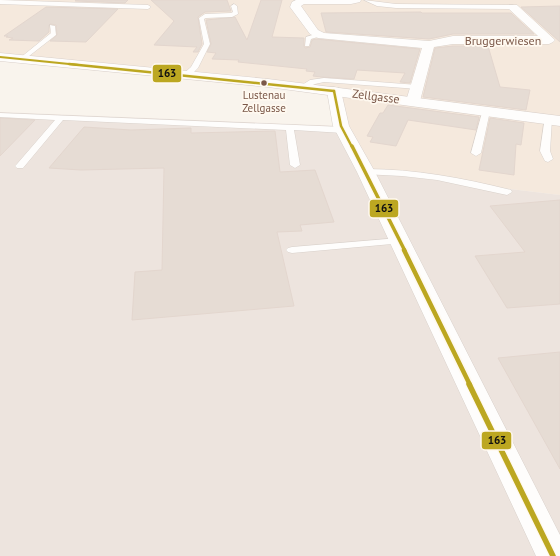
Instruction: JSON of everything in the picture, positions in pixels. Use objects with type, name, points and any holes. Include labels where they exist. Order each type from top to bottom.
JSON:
[{"type":"street","points":[[319,35],[314,32],[295,7],[296,4],[302,1],[351,2],[356,0]]},
{"type":"street","name":"Bruggerwiesen","points":[[319,35],[344,39],[429,45],[453,40],[549,40],[512,7]]},
{"type":"street","points":[[413,101],[429,45]]},
{"type":"street","name":"Zellgasse","points":[[0,57],[303,87],[554,120]]},
{"type":"street","points":[[334,91],[343,130],[366,172],[553,556]]},
{"type":"lane","name":"Bruggerwiesen","points":[[367,0],[377,4],[396,6],[512,7]]},
{"type":"lane","points":[[0,2],[148,7]]},
{"type":"lane","points":[[186,75],[194,68],[207,44],[201,19],[205,16],[232,15],[236,13],[234,6]]},
{"type":"lane","points":[[22,59],[54,34],[52,26]]},
{"type":"lane","points":[[307,45],[308,38],[319,35]]},
{"type":"lane","points":[[303,87],[313,82],[324,80],[418,87]]},
{"type":"lane","points":[[476,153],[486,111]]},
{"type":"lane","points":[[0,115],[290,129],[343,130]]},
{"type":"lane","points":[[20,166],[61,118]]},
{"type":"lane","points":[[548,159],[545,151],[554,120]]},
{"type":"lane","points":[[290,129],[295,165]]},
{"type":"lane","points":[[366,172],[392,171],[476,184],[507,192]]},
{"type":"lane","points":[[292,250],[399,241]]},
{"type":"shaded area","points":[[0,0],[560,0],[560,195],[366,172],[334,91],[0,57]]},
{"type":"shaded area","points":[[0,112],[341,126],[366,172],[560,195],[560,556],[0,556]]},
{"type":"building","points":[[128,0],[125,3],[75,1]]},
{"type":"building","points":[[151,0],[227,0],[231,11],[205,12],[198,17],[202,44],[198,52],[193,52],[197,47],[154,45],[174,21]]},
{"type":"building","points":[[261,0],[282,0],[272,37],[304,38],[305,48],[310,47],[312,40],[316,39],[420,49],[410,83],[400,82],[405,73],[357,70],[354,79],[321,77],[313,76],[315,72],[306,71],[307,69],[238,62],[239,60],[212,59],[216,53],[207,52],[211,44],[206,20],[235,17],[247,40]]},
{"type":"building","points":[[560,6],[560,42],[521,7]]},
{"type":"building","points":[[46,7],[118,9],[86,42],[50,41],[57,35],[56,25],[50,24],[49,32],[39,41],[9,40],[13,38],[4,36]]},
{"type":"building","points":[[321,13],[511,13],[534,34],[453,34],[429,39],[326,32]]},
{"type":"building","points":[[453,46],[488,46],[500,87],[530,90],[526,110],[423,97],[435,48]]},
{"type":"building","points":[[388,105],[479,117],[476,130],[408,120],[396,146],[370,142],[373,137],[367,136],[380,113],[383,113]]},
{"type":"building","points":[[0,118],[35,120],[0,156]]},
{"type":"building","points":[[490,118],[524,123],[521,145],[516,144],[514,175],[479,170]]},
{"type":"building","points":[[84,127],[131,130],[191,128],[191,133],[275,131],[280,172],[315,170],[334,222],[300,225],[302,231],[277,232],[294,306],[132,320],[135,272],[162,270],[164,168],[81,170],[49,168]]},
{"type":"building","points":[[560,200],[560,304],[507,308],[475,256],[525,252],[490,206]]},
{"type":"building","points":[[560,352],[560,469],[498,358]]},
{"type":"transit line","name":"163","points":[[0,57],[268,83],[334,91]]},
{"type":"transit line","name":"163","points":[[334,91],[341,126],[366,172],[553,556]]},
{"type":"place","name":"Lustenau Zellgasse","points":[[264,83]]}]
